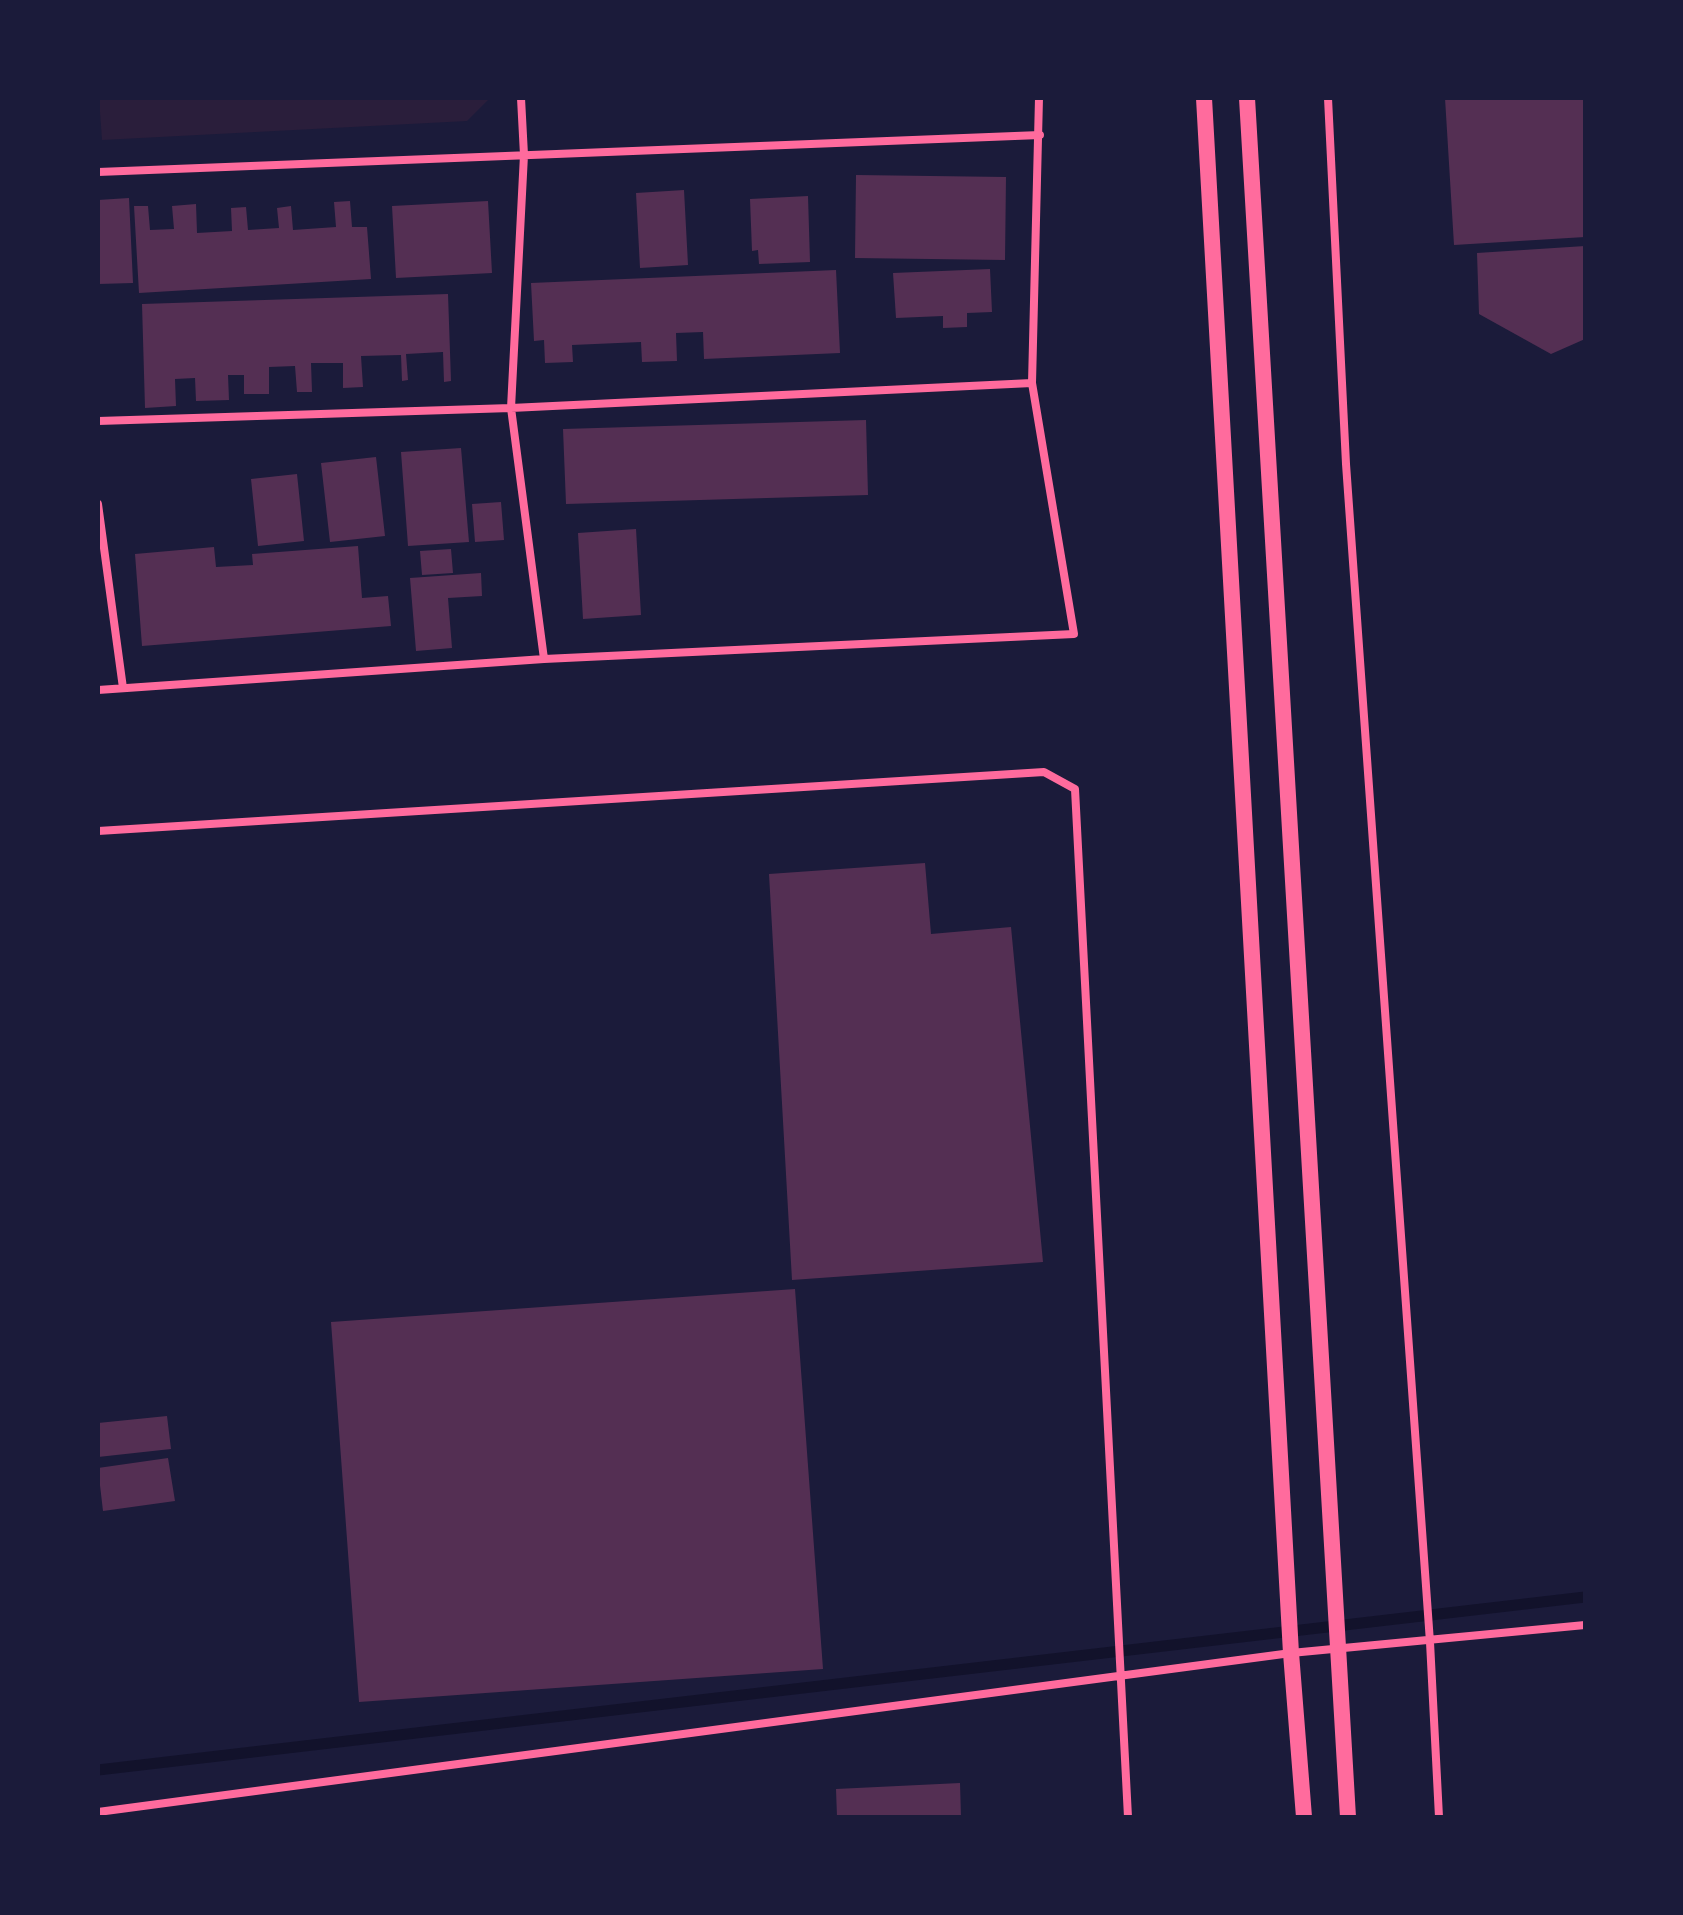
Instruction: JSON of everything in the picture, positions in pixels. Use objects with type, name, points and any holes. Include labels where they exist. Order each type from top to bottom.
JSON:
[{"type":"main road","points":[[1204,98],[1291,1653],[1304,1817]]},
{"type":"main road","points":[[1247,98],[1348,1817]]},
{"type":"street","points":[[521,98],[524,155],[511,408],[544,659]]},
{"type":"street","points":[[98,690],[544,659],[1074,634],[1032,383],[1039,98]]},
{"type":"street","points":[[1328,98],[1346,464],[1430,1642],[1439,1817]]},
{"type":"street","points":[[98,172],[1040,135]]},
{"type":"street","points":[[98,421],[511,408],[1032,383]]},
{"type":"street","points":[[98,504],[123,688]]},
{"type":"street","points":[[98,831],[1044,772],[1075,789],[1128,1817]]},
{"type":"street","points":[[98,1812],[1291,1653],[1585,1625]]},
{"type":"shaded area","points":[[99,98],[490,98],[467,121],[102,140]]},
{"type":"building","points":[[1445,98],[1585,98],[1585,237],[1454,245]]},
{"type":"building","points":[[856,175],[1006,177],[1005,260],[855,258]]},
{"type":"building","points":[[684,190],[688,265],[640,268],[636,193]]},
{"type":"building","points":[[808,196],[810,262],[759,264],[758,250],[752,251],[750,199]]},
{"type":"building","points":[[129,198],[133,283],[98,284],[98,200]]},
{"type":"building","points":[[350,201],[352,227],[367,227],[371,279],[139,293],[134,206],[148,206],[150,230],[174,229],[172,206],[196,204],[197,233],[232,231],[231,208],[246,207],[248,230],[279,228],[277,208],[291,206],[293,230],[336,227],[334,202]]},
{"type":"building","points":[[488,201],[492,273],[396,278],[392,206]]},
{"type":"building","points":[[1585,246],[1585,339],[1551,354],[1479,314],[1477,253]]},
{"type":"building","points":[[990,269],[992,312],[967,313],[967,327],[943,328],[943,316],[896,318],[893,273]]},
{"type":"building","points":[[836,270],[840,353],[704,359],[703,332],[676,333],[677,361],[642,362],[641,342],[572,345],[573,362],[545,363],[544,340],[534,341],[531,283]]},
{"type":"building","points":[[448,294],[451,381],[444,382],[443,352],[406,354],[408,380],[402,381],[401,355],[361,356],[363,387],[343,388],[343,363],[311,363],[312,392],[297,392],[295,366],[269,367],[269,394],[244,394],[244,375],[228,375],[229,400],[196,401],[195,378],[175,379],[176,406],[145,408],[142,304]]},
{"type":"building","points":[[866,420],[868,495],[566,504],[563,429]]},
{"type":"building","points":[[461,448],[469,542],[408,546],[401,452]]},
{"type":"building","points":[[376,457],[385,536],[330,542],[321,463]]},
{"type":"building","points":[[297,474],[304,541],[258,546],[251,479]]},
{"type":"building","points":[[501,502],[504,540],[475,542],[472,504]]},
{"type":"building","points":[[636,529],[641,615],[583,619],[578,533]]},
{"type":"building","points":[[358,546],[362,598],[388,596],[391,626],[142,646],[135,554],[214,547],[216,567],[253,565],[252,554]]},
{"type":"building","points":[[451,549],[453,573],[422,575],[420,551]]},
{"type":"building","points":[[481,573],[482,596],[448,598],[452,648],[416,651],[410,578]]},
{"type":"building","points":[[925,863],[931,934],[1011,927],[1043,1262],[792,1280],[769,874]]},
{"type":"building","points":[[795,1289],[823,1669],[359,1702],[331,1322]]},
{"type":"building","points":[[167,1416],[171,1449],[98,1457],[98,1423]]},
{"type":"building","points":[[168,1458],[175,1501],[103,1511],[98,1468]]},
{"type":"building","points":[[960,1783],[961,1817],[837,1817],[836,1789]]},
{"type":"waterway","points":[[98,1770],[1585,1597]]}]
